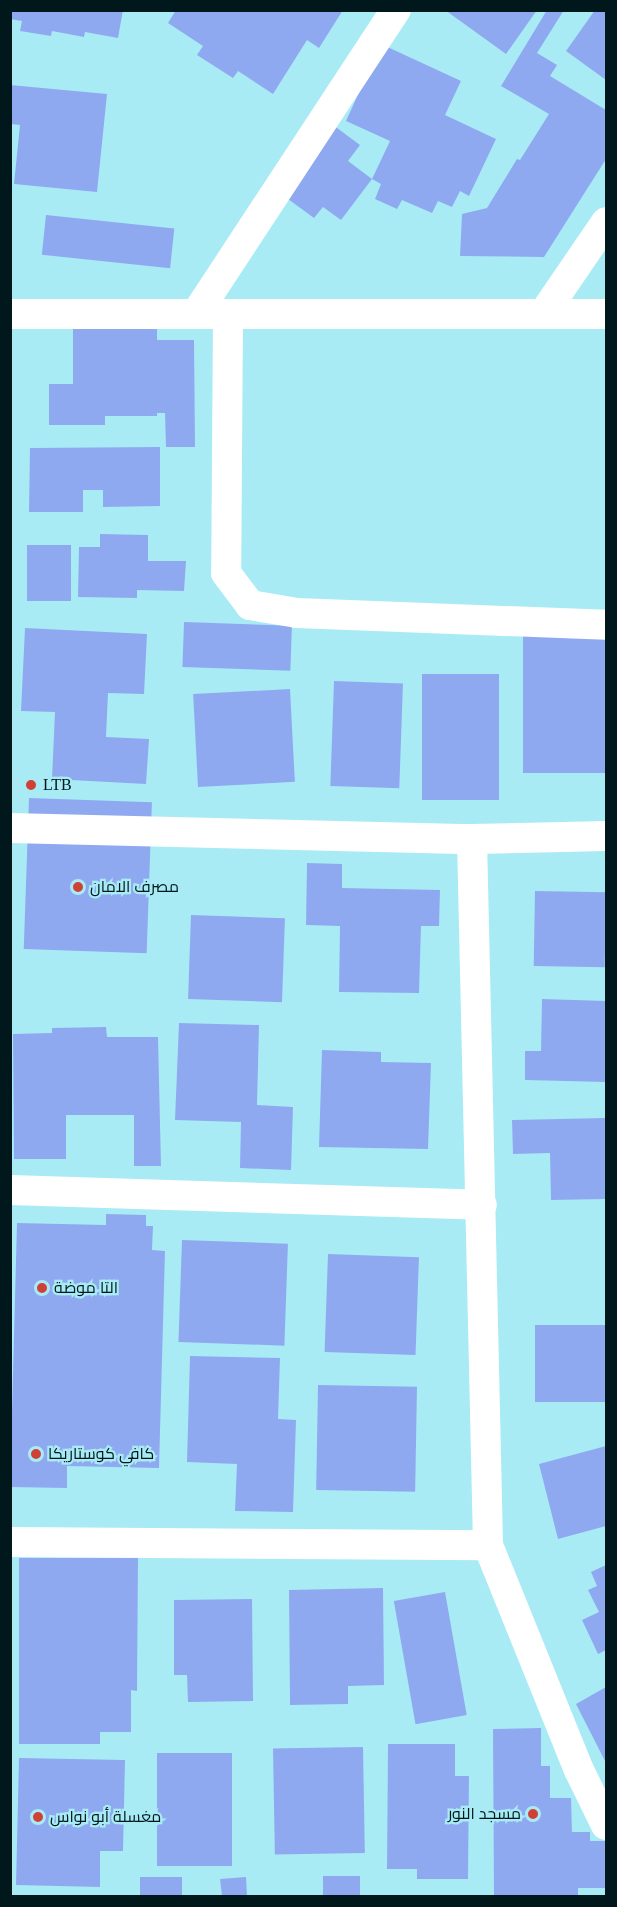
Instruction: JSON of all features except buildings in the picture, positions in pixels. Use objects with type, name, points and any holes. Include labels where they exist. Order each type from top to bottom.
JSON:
[{"type":"street","points":[[196,314],[396,10]]},
{"type":"street","points":[[544,313],[606,222]]},
{"type":"street","points":[[10,314],[606,314]]},
{"type":"street","points":[[228,314],[226,573],[250,605],[297,613],[606,625]]},
{"type":"street","points":[[10,828],[472,839],[606,836]]},
{"type":"street","points":[[472,839],[488,1545],[579,1770],[606,1825]]},
{"type":"street","points":[[10,1190],[482,1205]]},
{"type":"street","points":[[10,1542],[488,1545]]},
{"type":"place","name":"LTB","points":[[31,785]]},
{"type":"place","name":"مصرف الامان","points":[[78,887]]},
{"type":"place","name":"التا موضة","points":[[42,1288]]},
{"type":"place","name":"كافي كوستاريكا","points":[[36,1454]]},
{"type":"place","name":"مسجد النور","points":[[533,1814]]},
{"type":"place","name":"مغسلة أبو نواس","points":[[38,1817]]}]
